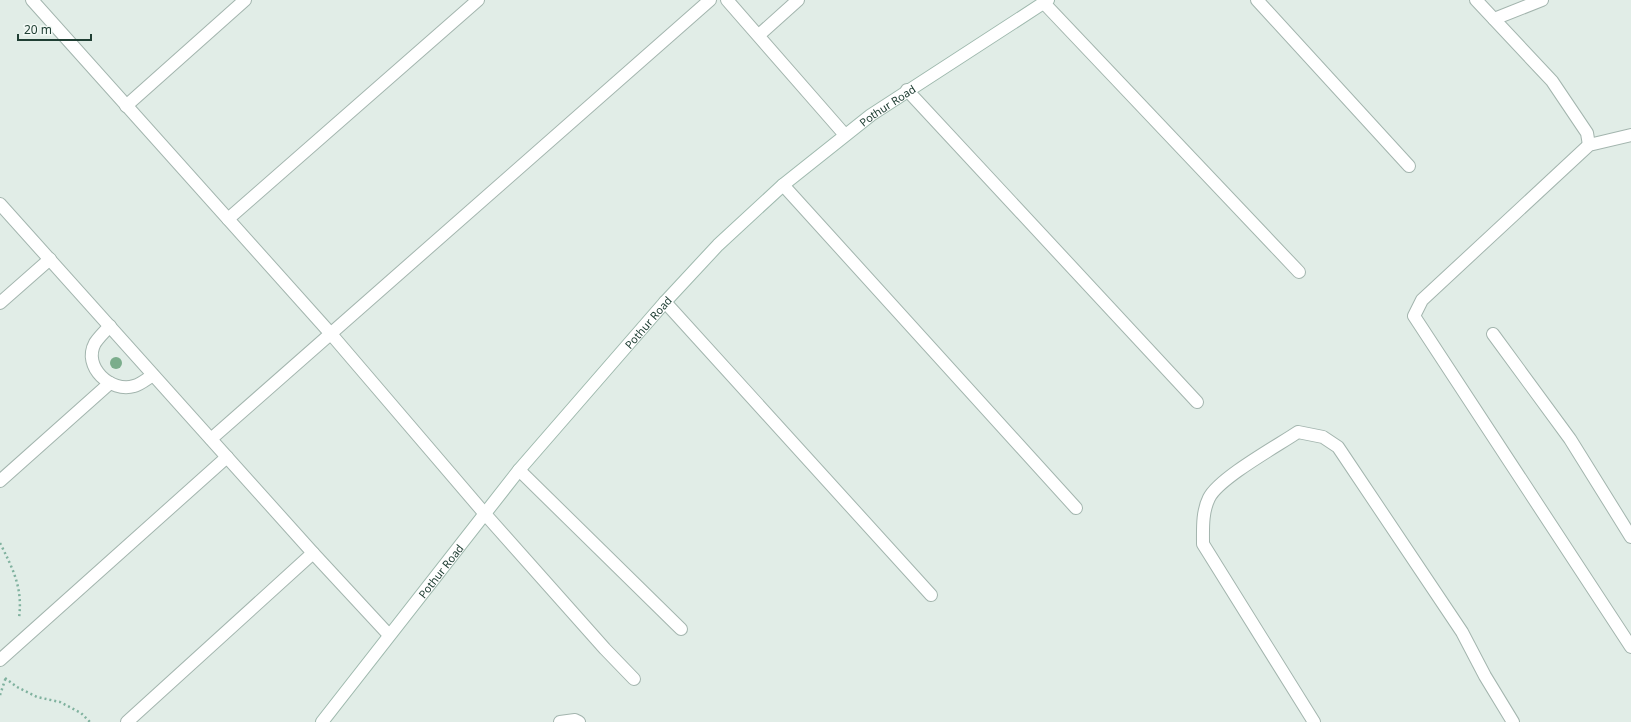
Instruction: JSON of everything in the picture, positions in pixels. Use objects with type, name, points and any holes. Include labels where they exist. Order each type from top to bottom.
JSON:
[{"type":"street","points":[[32,0],[331,334],[484,514],[605,650],[634,679]]},
{"type":"street","points":[[126,106],[246,0]]},
{"type":"street","points":[[228,219],[478,0]]},
{"type":"street","points":[[211,439],[710,0]]},
{"type":"street","points":[[727,0],[846,135]]},
{"type":"street","points":[[759,35],[798,0]]},
{"type":"street","points":[[1257,0],[1368,118],[1409,166]]},
{"type":"street","points":[[1476,0],[1552,81],[1588,133],[1589,145]]},
{"type":"street","points":[[1494,19],[1542,0]]},
{"type":"street","points":[[1045,1],[1299,272]]},
{"type":"street","name":"Pothur Road","points":[[322,722],[519,470],[665,302],[718,245],[783,185],[846,135],[907,90],[1045,1]]},
{"type":"street","points":[[907,90],[1196,402]]},
{"type":"street","points":[[1631,135],[1589,145],[1422,300],[1414,316],[1631,647]]},
{"type":"street","points":[[783,185],[1076,508]]},
{"type":"street","points":[[0,204],[313,553],[389,635]]},
{"type":"street","points":[[0,303],[50,259]]},
{"type":"street","points":[[665,302],[931,595]]},
{"type":"street","points":[[110,326],[95,343],[92,355],[94,366],[100,376],[110,383],[120,386],[135,386],[153,375]]},
{"type":"street","points":[[1493,334],[1570,439],[1631,538]]},
{"type":"street","points":[[0,481],[110,383]]},
{"type":"street","points":[[1314,722],[1203,544],[1203,520],[1209,498],[1224,481],[1298,432],[1323,438],[1338,447],[1462,632],[1488,683],[1513,722]]},
{"type":"street","points":[[0,660],[227,457]]},
{"type":"street","points":[[519,470],[681,629]]},
{"type":"street","points":[[127,722],[313,553]]},
{"type":"street","points":[[560,722],[575,720],[579,722]]},
{"type":"path","points":[[0,543],[18,578],[21,604],[16,645]]},
{"type":"path","points":[[5,678],[17,687],[38,697],[60,702],[81,713],[90,722]]}]
